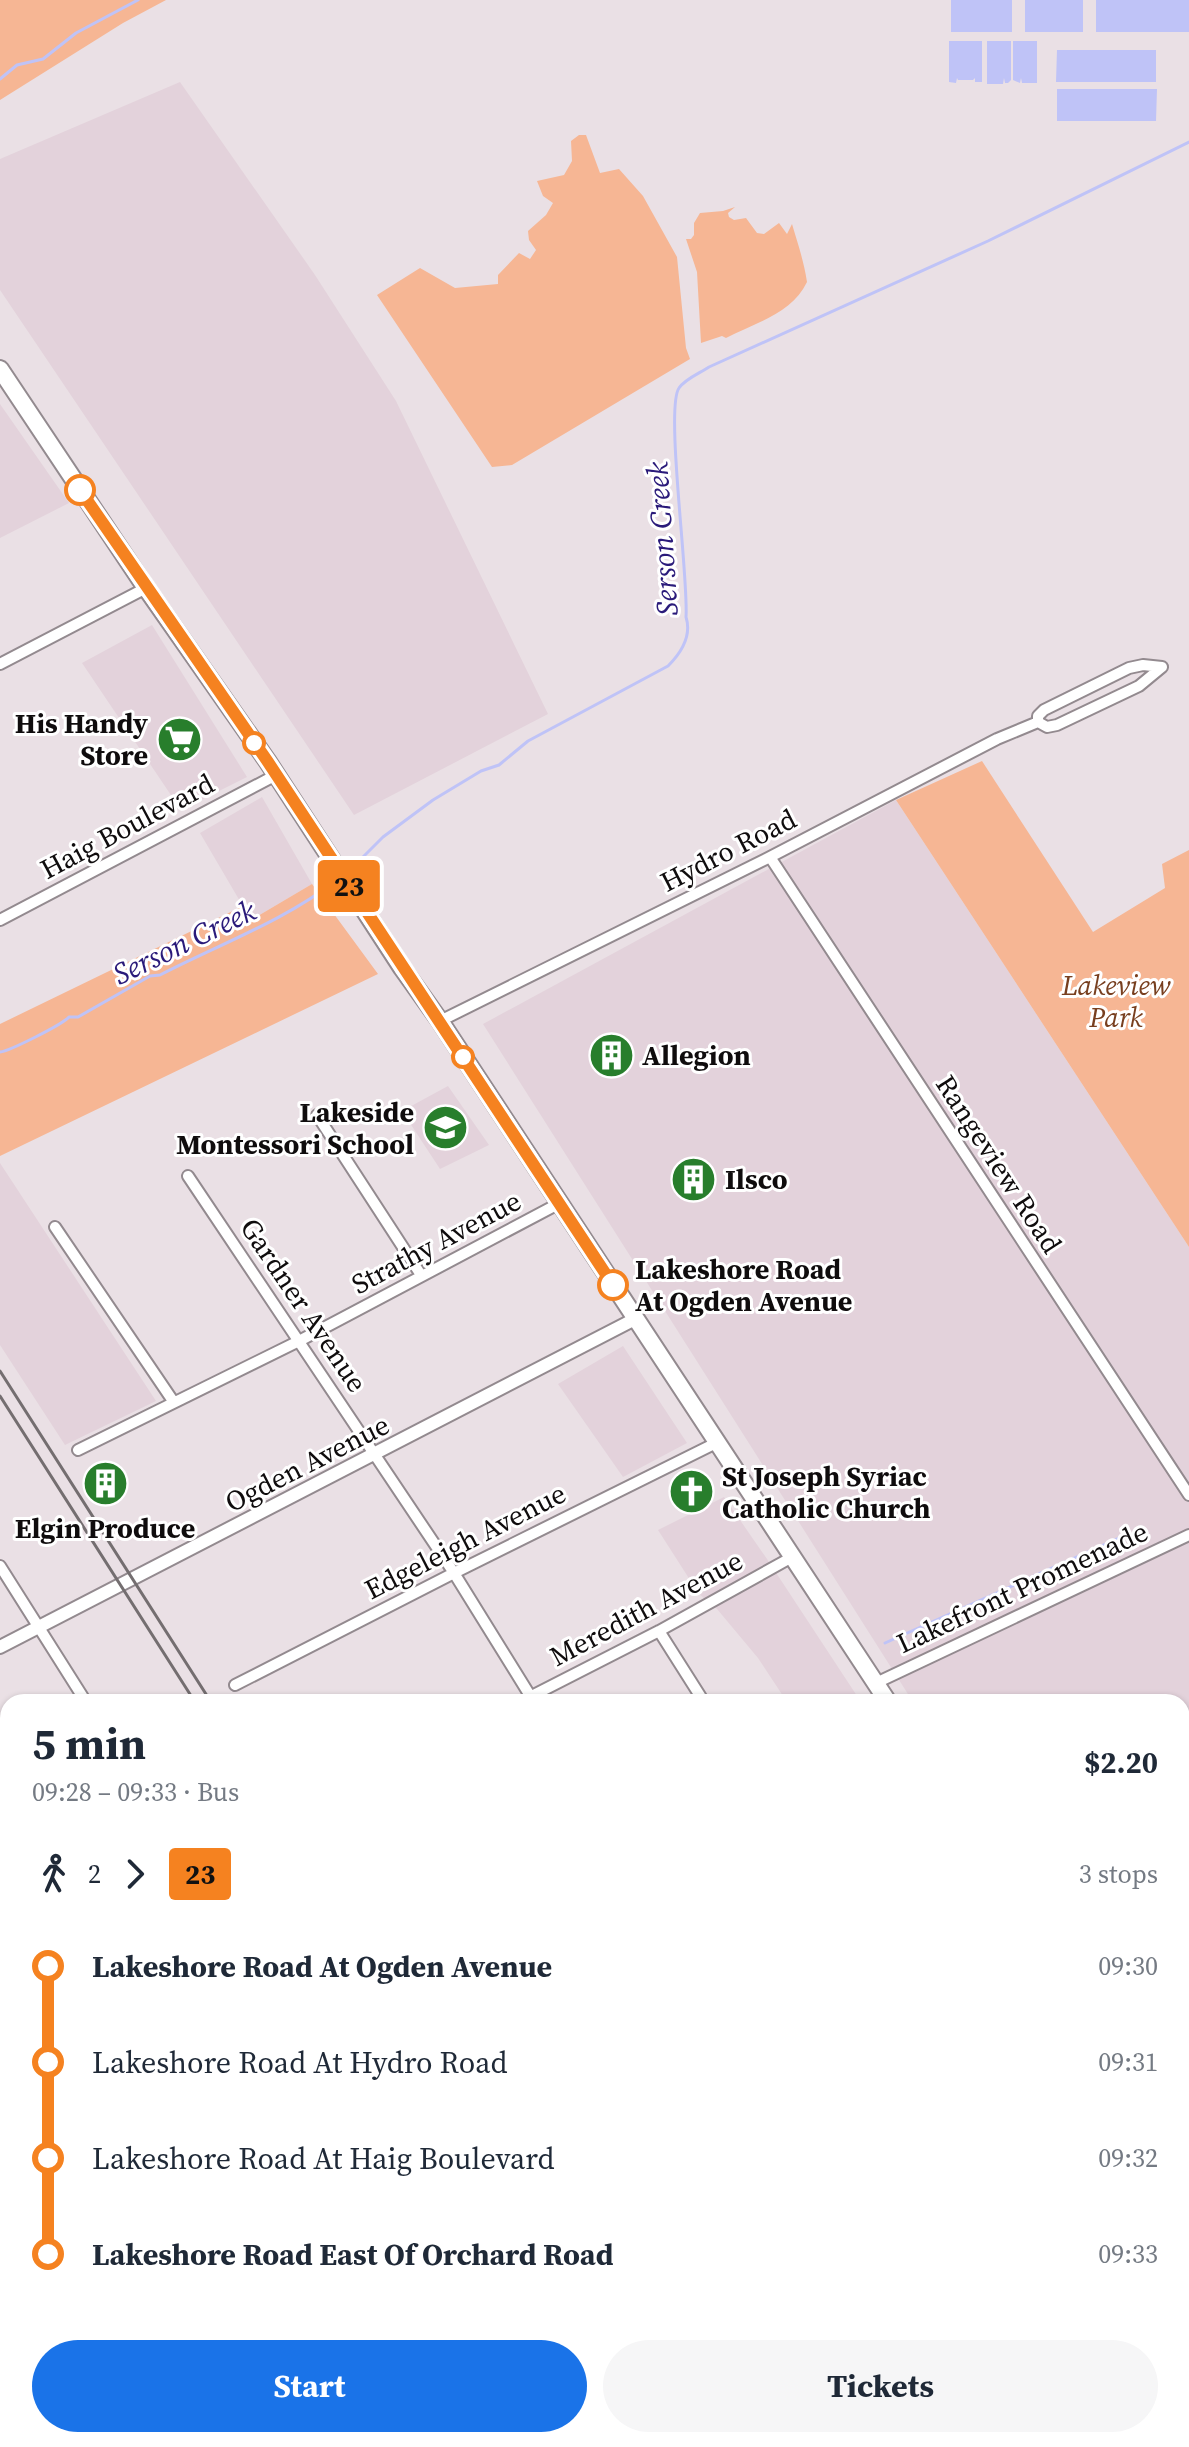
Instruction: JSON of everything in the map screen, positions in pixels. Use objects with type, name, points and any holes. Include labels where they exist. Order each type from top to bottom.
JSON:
[{"type":"main road","points":[[0,369],[440,1021],[883,1694]]},
{"type":"street","points":[[0,664],[146,588]]},
{"type":"street","points":[[1143,665],[1162,667],[1139,686],[1052,727],[1038,722],[1038,716],[1044,710],[1129,668],[1143,665]]},
{"type":"street","name":"Hydro Road","points":[[440,1021],[770,857],[961,757],[1038,722]]},
{"type":"street","name":"Haig Boulevard","points":[[0,920],[276,775]]},
{"type":"street","name":"Rangeview Road","points":[[770,857],[1189,1495]]},
{"type":"street","points":[[317,1115],[421,1275]]},
{"type":"street","name":"Gardner Avenue","points":[[188,1176],[301,1340],[530,1694]]},
{"type":"street","name":"Strathy Avenue","points":[[78,1450],[301,1340],[558,1204]]},
{"type":"street","points":[[55,1227],[173,1401]]},
{"type":"street","name":"Ogden Avenue","points":[[0,1647],[635,1319]]},
{"type":"street","name":"Edgeleigh Avenue","points":[[235,1685],[718,1442]]},
{"type":"street","name":"Lakefront Promenade","points":[[876,1683],[1189,1535]]},
{"type":"street","name":"Meredith Avenue","points":[[542,1694],[794,1556]]},
{"type":"street","points":[[0,1566],[81,1694]]},
{"type":"street","points":[[659,1631],[699,1694]]},
{"type":"shaded area","points":[[180,82],[315,275],[396,401],[548,714],[354,815],[0,290],[0,159]]},
{"type":"shaded area","points":[[0,404],[69,503],[0,538]]},
{"type":"shaded area","points":[[152,625],[247,777],[181,810],[82,663]]},
{"type":"shaded area","points":[[262,797],[312,884],[251,920],[200,833]]},
{"type":"shaded area","points":[[896,800],[1189,1247],[1189,1694],[908,1694],[483,1024]]},
{"type":"shaded area","name":"Lakeside Montessori School","points":[[448,1086],[489,1145],[440,1169],[402,1111]]},
{"type":"shaded area","points":[[0,1163],[156,1401],[65,1445],[0,1345]]},
{"type":"shaded area","points":[[623,1346],[687,1443],[623,1477],[558,1384]]},
{"type":"shaded area","points":[[724,1497],[856,1694],[782,1694],[758,1658],[717,1609],[699,1594],[658,1530]]},
{"type":"green space","points":[[0,0],[166,0],[123,23],[0,100]]},
{"type":"green space","points":[[579,135],[586,135],[600,173],[619,169],[643,196],[677,257],[686,348],[690,359],[512,465],[492,467],[377,295],[420,268],[455,288],[498,284],[498,275],[519,253],[530,259],[536,250],[529,240],[528,231],[546,215],[553,203],[543,196],[537,181],[564,175],[572,161],[571,141]]},
{"type":"green space","points":[[735,207],[728,213],[729,217],[734,220],[746,218],[757,233],[764,234],[779,223],[787,234],[792,224],[807,282],[782,310],[726,338],[722,336],[701,343],[697,272],[686,239],[694,235],[694,223],[700,213]]},
{"type":"green space","name":"Lakeview Park","points":[[982,761],[1093,932],[1165,888],[1162,864],[1189,850],[1189,1247],[896,800]]},
{"type":"green space","points":[[312,884],[378,974],[0,1156],[0,1024],[243,906],[251,920]]},
{"type":"water","points":[[951,0],[1012,0],[1012,32],[951,32]]},
{"type":"water","points":[[1025,0],[1083,0],[1083,32],[1025,32]]},
{"type":"water","points":[[1096,0],[1189,0],[1189,32],[1096,32]]},
{"type":"water","points":[[949,41],[982,41],[982,82],[975,82],[975,78],[957,78],[956,83],[949,82]]},
{"type":"water","points":[[987,41],[1011,41],[1011,80],[1008,83],[1004,78],[1003,84],[987,84]]},
{"type":"water","points":[[1013,41],[1037,41],[1037,83],[1022,83],[1021,78],[1020,83],[1013,80]]},
{"type":"water","points":[[1057,50],[1156,50],[1156,82],[1056,82]]},
{"type":"water","points":[[1057,89],[1157,89],[1156,121],[1057,121]]},
{"type":"waterway","points":[[0,79],[17,65],[43,59],[76,33],[138,0]]},
{"type":"waterway","name":"Serson Creek","points":[[347,873],[383,837],[433,800],[481,771],[499,765],[528,741],[668,666],[677,656],[688,631],[675,427],[675,402],[679,388],[685,382],[709,367],[988,241],[1189,142]]},
{"type":"waterway","name":"Serson Creek","points":[[0,1052],[36,1037],[69,1017],[78,1017],[150,976],[160,975],[274,920],[337,880]]},
{"type":"waterway","points":[[885,1643],[1119,1538]]},
{"type":"railway","points":[[0,1371],[206,1694]]},
{"type":"railway","points":[[0,1396],[190,1694]]},
{"type":"bus line","name":"23","points":[[80,490],[268,762],[613,1285]]},
{"type":"place","name":"His Handy Store","points":[[179,739]]},
{"type":"place","name":"Allegion","points":[[611,1055]]},
{"type":"place","name":"Lakeside Montessori School","points":[[445,1128]]},
{"type":"place","name":"Ilsco","points":[[694,1179]]},
{"type":"place","name":"Lakeshore Road At Ogden Avenue","points":[[613,1285]]},
{"type":"place","name":"Elgin Produce","points":[[105,1483]]},
{"type":"place","name":"St Joseph Syriac Catholic Church","points":[[691,1492]]}]
